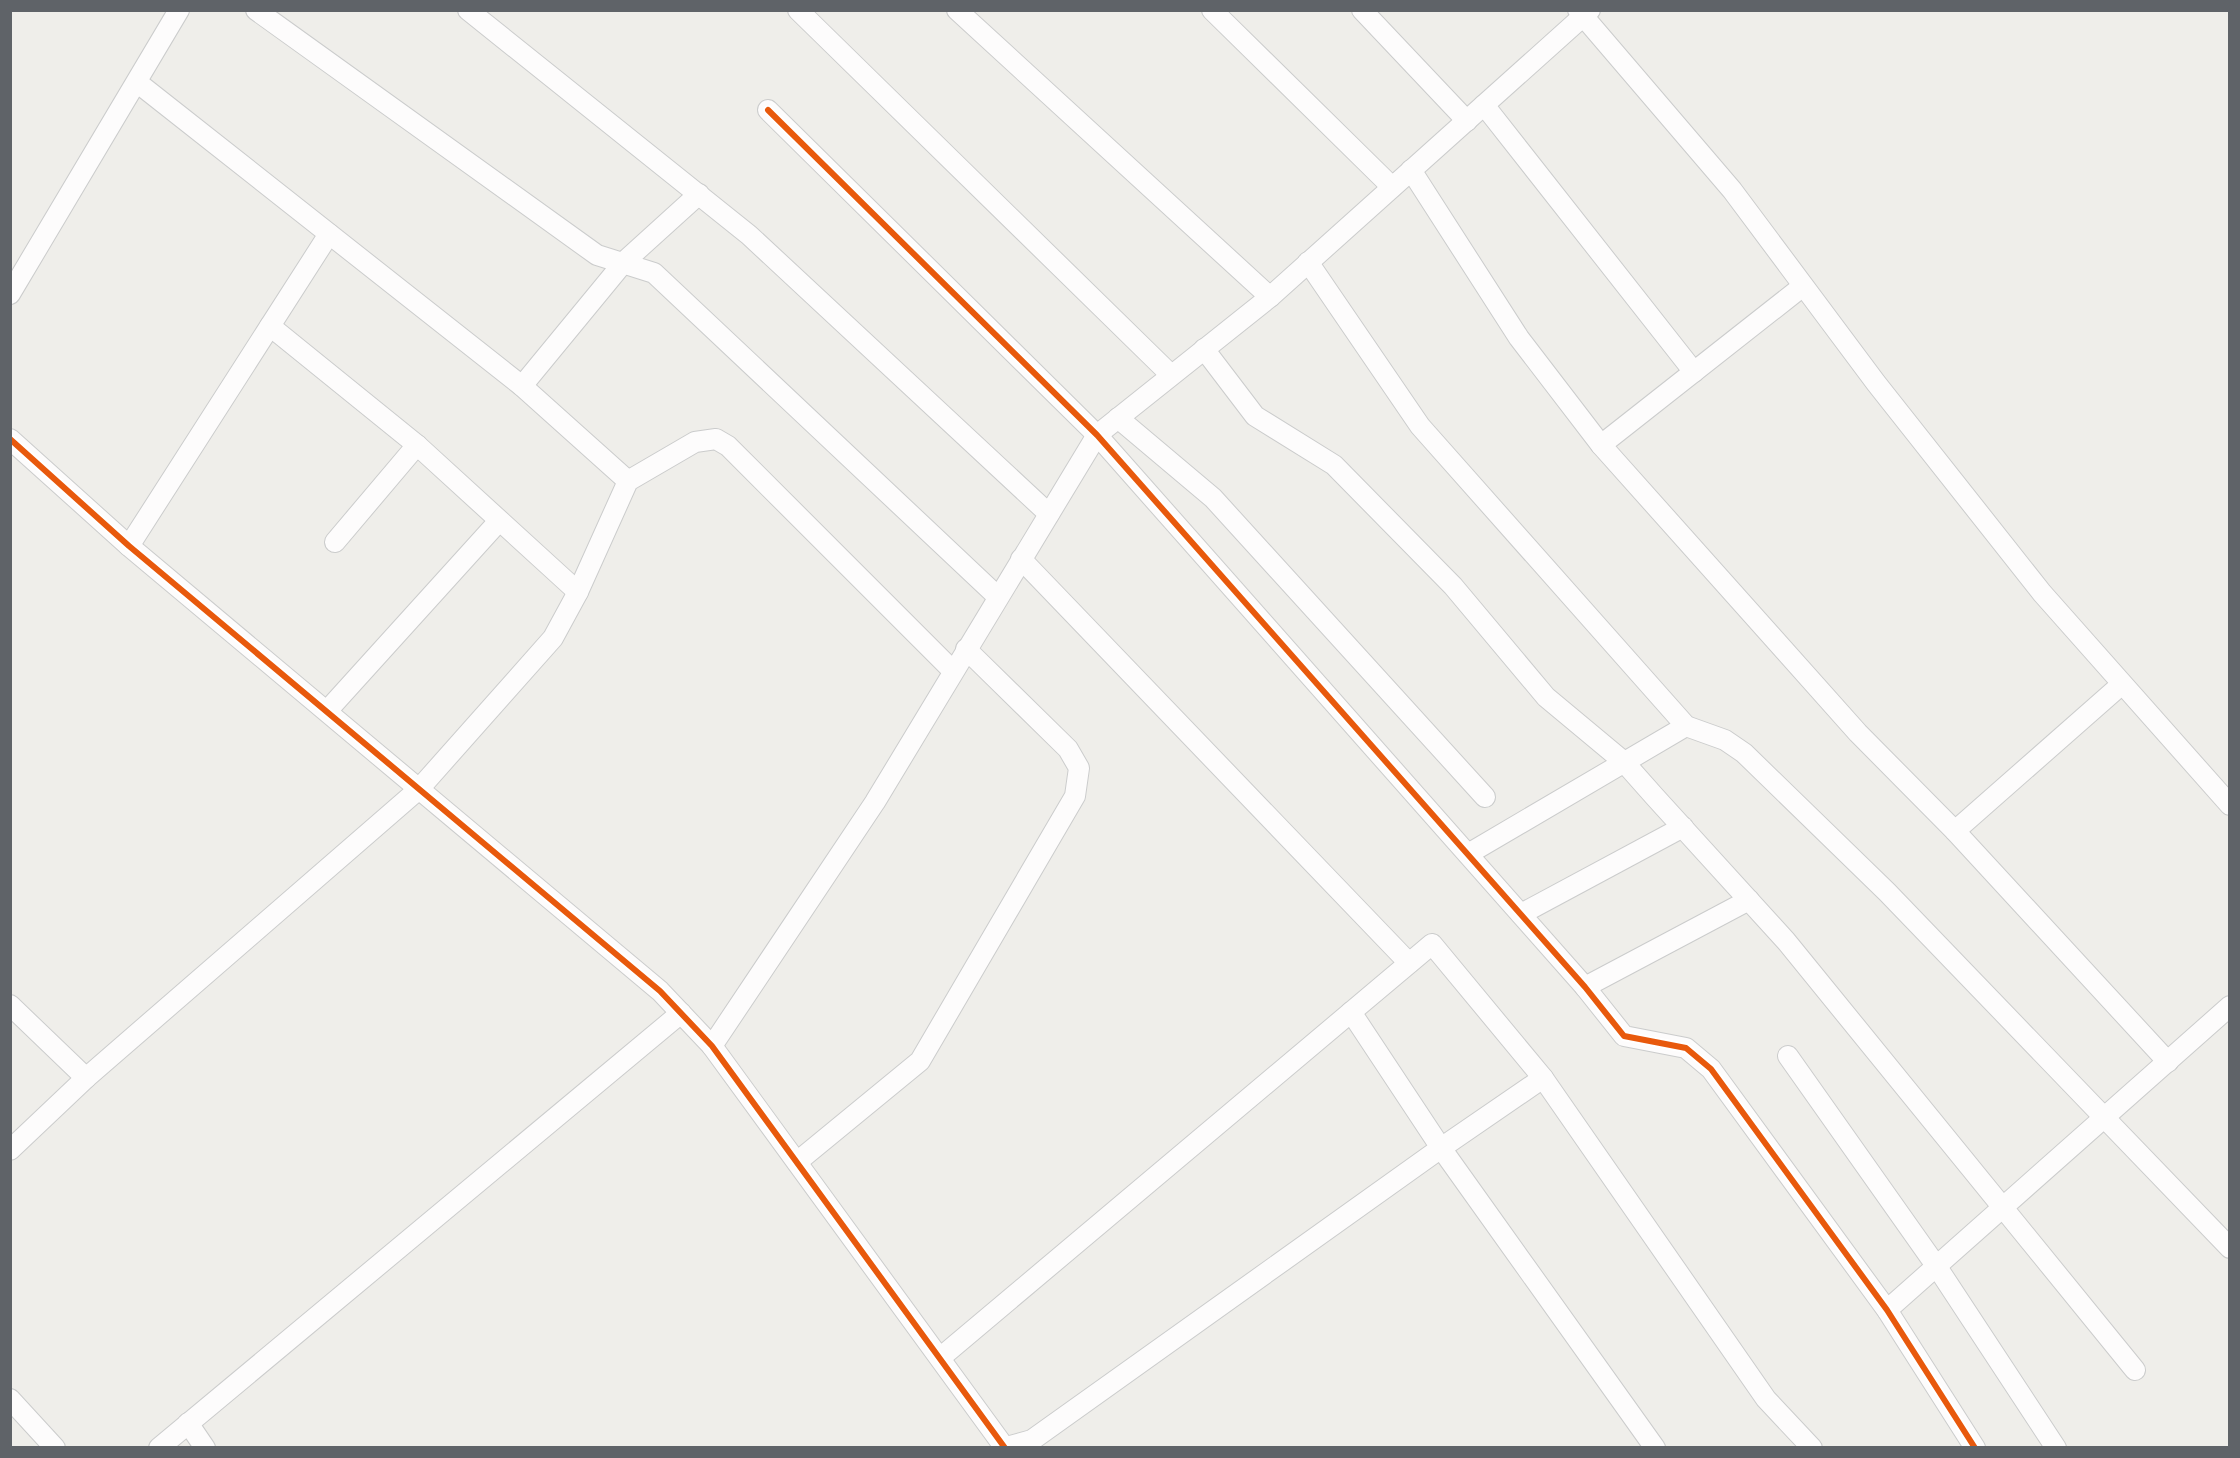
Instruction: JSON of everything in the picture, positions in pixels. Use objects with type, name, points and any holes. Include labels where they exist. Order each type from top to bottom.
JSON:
[{"type":"street","points":[[10,294],[138,83],[179,10]]},
{"type":"street","points":[[256,10],[597,255],[654,273],[998,597]]},
{"type":"street","points":[[468,10],[749,235],[1049,514]]},
{"type":"street","points":[[798,10],[1172,375]]},
{"type":"street","points":[[957,10],[1270,297]]},
{"type":"street","points":[[1212,10],[1392,187]]},
{"type":"street","points":[[1362,10],[1467,121]]},
{"type":"street","points":[[712,1046],[875,802],[1097,435],[1270,297],[1467,121],[1584,12],[1732,190],[1876,382],[2034,584],[2229,805]]},
{"type":"street","points":[[138,83],[522,386],[628,481]]},
{"type":"street","points":[[1484,105],[1694,372]]},
{"type":"street","points":[[768,110],[1097,435],[1521,914],[1585,987],[1624,1036],[1686,1048],[1711,1069],[1887,1310],[1975,1448]]},
{"type":"street","points":[[1411,170],[1519,338],[1601,445],[1858,733],[1955,831],[2168,1062]]},
{"type":"street","points":[[522,386],[624,262],[699,194]]},
{"type":"street","points":[[129,546],[329,234]]},
{"type":"street","points":[[1308,262],[1420,426],[1686,726],[1725,740],[1744,753],[1887,892],[2229,1248]]},
{"type":"street","points":[[1601,445],[1803,286]]},
{"type":"street","points":[[270,326],[417,445],[578,592]]},
{"type":"street","points":[[1204,349],[1254,416],[1334,465],[1454,586],[1546,696],[1624,762],[1786,941],[2135,1370]]},
{"type":"street","points":[[1118,418],[1213,498],[1485,797]]},
{"type":"street","points":[[10,1150],[86,1077],[419,789],[553,638],[578,592],[628,481],[695,442],[716,439],[728,446],[954,670]]},
{"type":"street","points":[[10,440],[129,546],[660,991],[712,1046],[1004,1447],[1032,1440],[1441,1148],[1543,1078]]},
{"type":"street","points":[[335,542],[417,445]]},
{"type":"street","points":[[327,711],[499,521]]},
{"type":"street","points":[[1021,559],[1408,963]]},
{"type":"street","points":[[797,1162],[920,1061],[1075,796],[1080,768],[1068,749],[966,649]]},
{"type":"street","points":[[1955,831],[2122,684]]},
{"type":"street","points":[[1468,854],[1686,726]]},
{"type":"street","points":[[1521,914],[1683,827]]},
{"type":"street","points":[[1585,987],[1749,900]]},
{"type":"street","points":[[940,1358],[1432,944],[1543,1078],[1767,1399],[1812,1448]]},
{"type":"street","points":[[1887,1310],[2104,1120],[2229,1006]]},
{"type":"street","points":[[12,1008],[86,1077]]},
{"type":"street","points":[[1351,1012],[1441,1148],[1655,1448]]},
{"type":"street","points":[[159,1448],[681,1013]]},
{"type":"street","points":[[1788,1056],[1937,1267],[2056,1448]]},
{"type":"street","points":[[10,1399],[55,1448]]},
{"type":"street","points":[[188,1424],[205,1448]]},
{"type":"cycle path","points":[[768,110],[1097,435],[1585,987],[1624,1036],[1686,1048],[1711,1069],[1887,1310],[1975,1448]]},
{"type":"cycle path","points":[[10,439],[129,546],[660,991],[712,1046],[1005,1448]]}]
